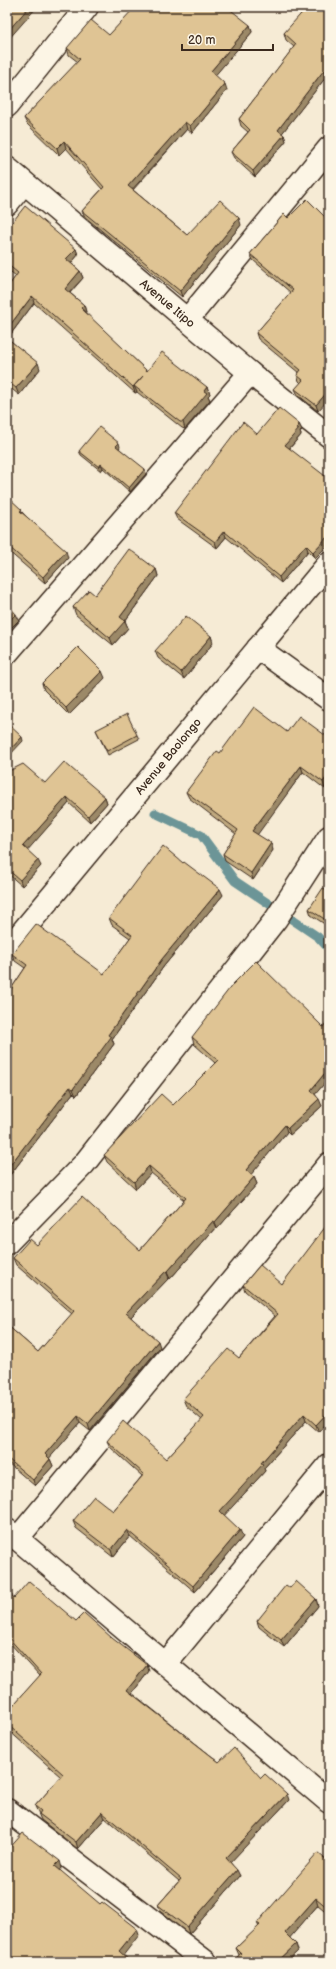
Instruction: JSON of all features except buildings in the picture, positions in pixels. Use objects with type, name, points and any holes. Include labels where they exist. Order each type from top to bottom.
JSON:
[{"type":"street","points":[[7,106],[87,7]]},
{"type":"street","points":[[187,320],[329,148]]},
{"type":"street","name":"Avenue Itipo","points":[[7,168],[250,373],[329,436]]},
{"type":"street","points":[[7,204],[24,183]]},
{"type":"street","points":[[7,653],[250,373]]},
{"type":"street","name":"Avenue Baolongo","points":[[7,950],[329,563]]},
{"type":"street","points":[[258,648],[329,699]]},
{"type":"street","points":[[7,1243],[84,1164],[276,919],[329,837]]},
{"type":"street","points":[[329,1164],[12,1534],[329,1802]]},
{"type":"street","points":[[166,1663],[329,1465]]},
{"type":"street","points":[[7,1810],[206,1962]]},
{"type":"waterway","points":[[155,813],[201,835],[235,881],[318,937],[329,949]]}]
